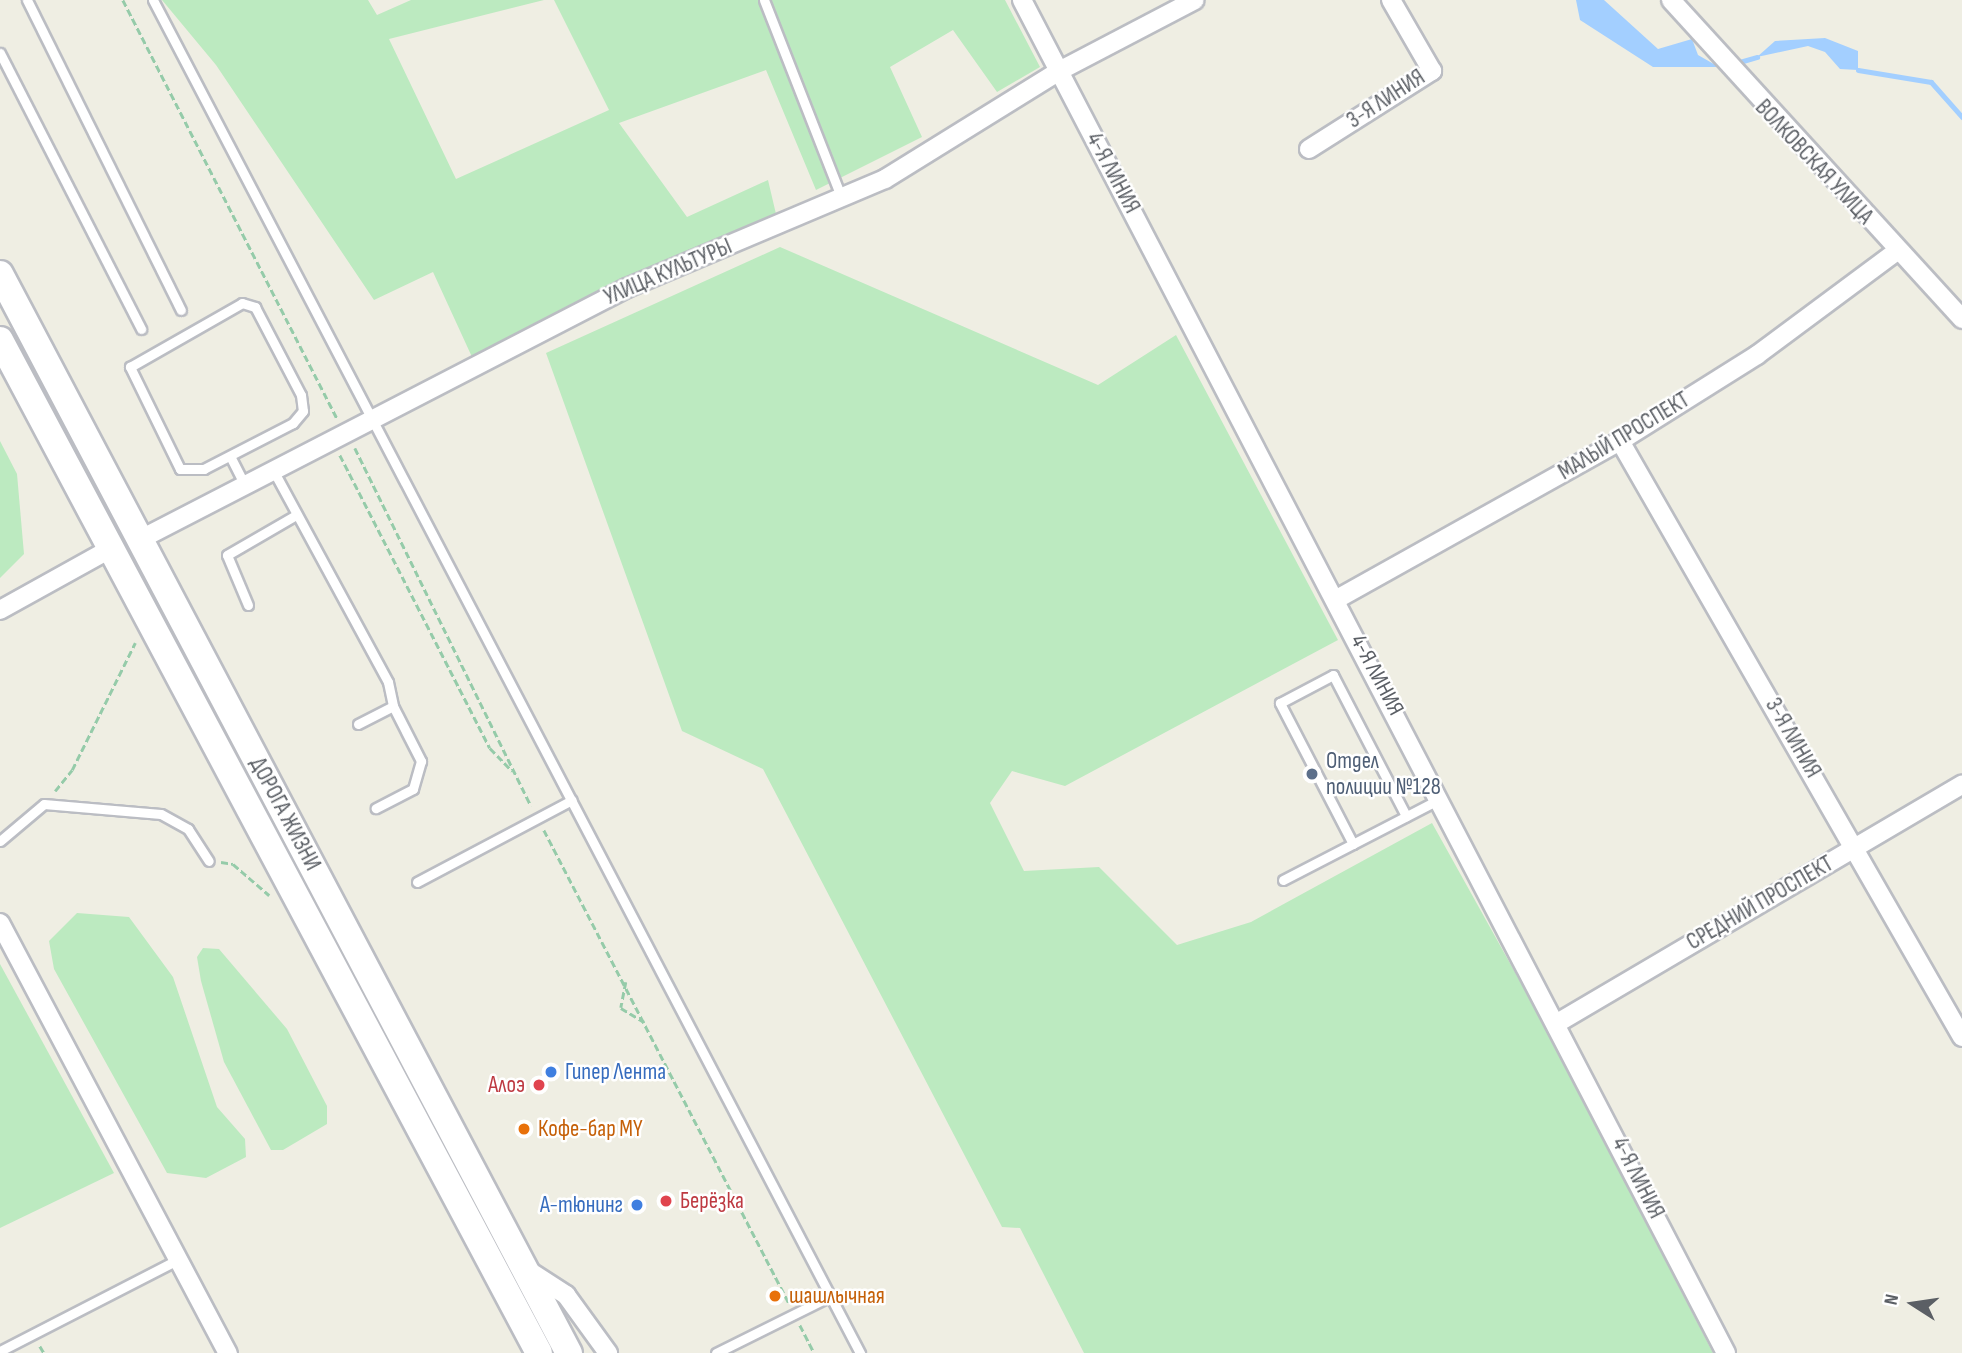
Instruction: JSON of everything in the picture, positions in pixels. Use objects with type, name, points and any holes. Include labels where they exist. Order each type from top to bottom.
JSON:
[{"type":"main road","name":"ДОРОГА ЖИЗНИ","points":[[0,274],[569,1353]]},
{"type":"main road","name":"ДОРОГА ЖИЗНИ","points":[[0,340],[539,1353]]},
{"type":"street","name":"4-Я ЛИНИЯ","points":[[1022,0],[1559,1022],[1726,1353]]},
{"type":"street","name":"УЛИЦА КУЛЬТУРЫ","points":[[139,540],[272,469],[338,429],[371,416],[627,288],[842,199],[1059,71],[1195,0]]},
{"type":"street","name":"3-Я ЛИНИЯ","points":[[1308,149],[1432,71],[1391,0]]},
{"type":"street","name":"ВОЛКОВСКАЯ УЛИЦА","points":[[1671,0],[1962,320]]},
{"type":"street","name":"МАЛЫЙ ПРОСПЕКТ","points":[[1337,599],[1620,441],[1757,355],[1897,251]]},
{"type":"street","name":"3-Я ЛИНИЯ","points":[[1620,441],[1857,847],[1962,1037]]},
{"type":"street","points":[[0,610],[110,549]]},
{"type":"street","name":"СРЕДНИЙ ПРОСПЕКТ","points":[[1559,1022],[1962,785]]},
{"type":"street","points":[[0,923],[228,1353]]},
{"type":"street","points":[[525,1268],[566,1295],[608,1353]]},
{"type":"lane","points":[[27,0],[181,310]]},
{"type":"lane","points":[[153,0],[860,1353]]},
{"type":"lane","points":[[764,0],[842,199]]},
{"type":"lane","points":[[0,53],[142,329]]},
{"type":"lane","points":[[249,303],[301,395],[303,411],[230,456],[204,469],[180,469],[130,368],[249,303]]},
{"type":"lane","points":[[230,456],[244,484]]},
{"type":"lane","points":[[272,469],[387,682],[393,706],[421,761],[421,777],[413,789],[376,808]]},
{"type":"lane","points":[[248,605],[227,555],[296,515]]},
{"type":"lane","points":[[1353,844],[1280,703],[1333,675],[1406,816]]},
{"type":"lane","points":[[358,724],[393,706]]},
{"type":"lane","points":[[1283,880],[1441,798]]},
{"type":"lane","points":[[417,882],[572,800]]},
{"type":"lane","points":[[0,841],[44,804],[161,814],[188,828],[209,861]]},
{"type":"lane","points":[[0,1351],[179,1259]]},
{"type":"lane","points":[[716,1353],[831,1296]]},
{"type":"path","points":[[122,0],[514,774],[626,982],[814,1353]]},
{"type":"path","points":[[338,429],[490,748],[514,774]]},
{"type":"path","points":[[44,804],[72,770],[127,653],[136,644]]},
{"type":"path","points":[[209,861],[233,864],[269,895]]},
{"type":"path","points":[[626,982],[621,1008],[644,1022]]},
{"type":"green space","points":[[162,0],[368,0],[377,15],[411,0],[544,0],[389,39],[456,179],[609,110],[554,0],[1005,0],[1040,67],[997,92],[953,30],[890,67],[922,137],[816,190],[766,70],[619,123],[687,217],[768,180],[776,214],[472,357],[433,272],[374,300],[216,65]]},
{"type":"green space","points":[[780,247],[1098,385],[1176,335],[1338,640],[1065,786],[1012,771],[990,803],[1024,871],[1099,867],[1177,945],[1251,922],[1432,823],[1546,1028],[1713,1353],[1084,1353],[1020,1228],[1002,1227],[763,769],[682,731],[546,353]]},
{"type":"green space","points":[[0,441],[17,474],[24,554],[0,578]]},
{"type":"green space","points":[[77,913],[129,917],[173,977],[217,1107],[245,1139],[246,1157],[206,1178],[167,1173],[54,969],[49,941]]},
{"type":"green space","points":[[203,948],[219,949],[287,1029],[327,1106],[327,1124],[283,1150],[271,1150],[224,1062],[201,981],[197,957]]},
{"type":"green space","points":[[0,964],[114,1173],[0,1228]]},
{"type":"water","points":[[1576,0],[1604,0],[1658,49],[1692,39],[1698,55],[1719,67],[1653,67],[1580,20]]},
{"type":"water","points":[[1825,38],[1858,51],[1858,70],[1840,69],[1825,52],[1808,46],[1757,57],[1775,41]]},
{"type":"waterway","points":[[1736,63],[1757,57]]},
{"type":"waterway","points":[[1858,70],[1931,82],[1962,117]]},
{"type":"place","name":"Отдел полиции №128","points":[[1312,774]]},
{"type":"place","name":"Гипер Лента","points":[[551,1072]]},
{"type":"place","name":"Алоэ","points":[[539,1085]]},
{"type":"place","name":"Кофе-бар MY","points":[[524,1129]]},
{"type":"place","name":"Берёзка","points":[[666,1201]]},
{"type":"place","name":"А-тюнинг","points":[[637,1205]]},
{"type":"place","name":"шашлычная","points":[[775,1296]]}]
